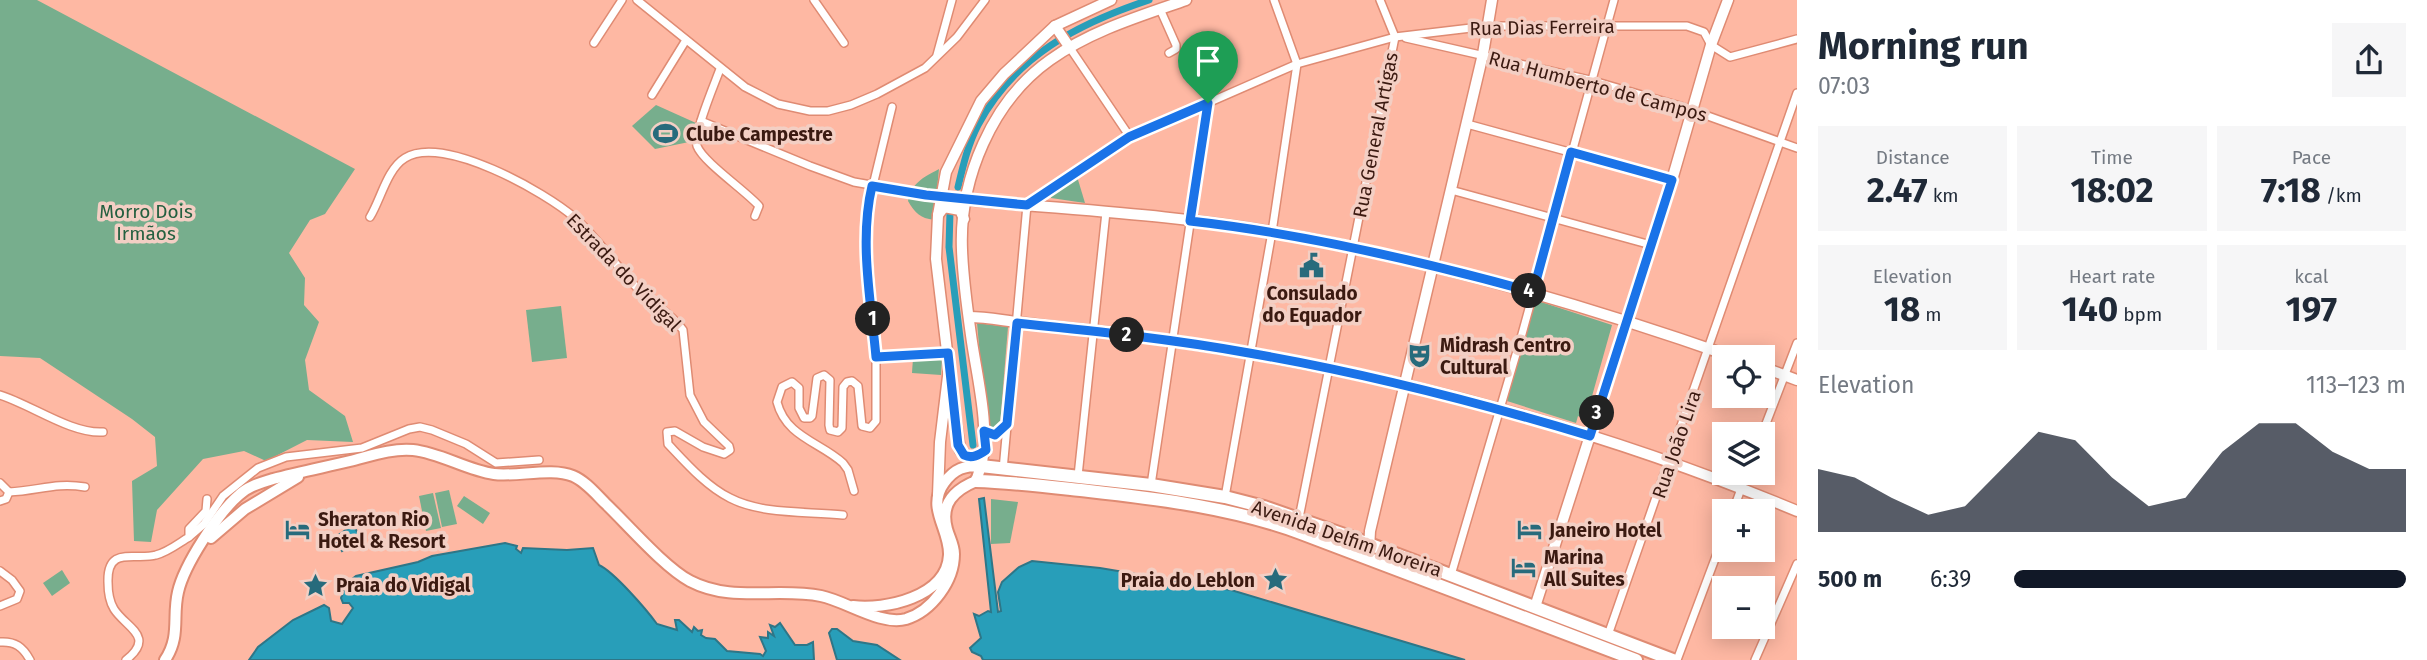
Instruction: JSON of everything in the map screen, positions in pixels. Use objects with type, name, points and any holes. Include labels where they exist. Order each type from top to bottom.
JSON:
[{"type":"highway","name":"Avenida Delfim Moreira","points":[[981,466],[1002,475],[1222,510],[1279,524],[1636,660]]},
{"type":"highway","name":"Avenida Delfim Moreira","points":[[976,481],[1002,475],[1078,476],[1225,497],[1299,518],[1675,660]]},
{"type":"highway","points":[[1472,597],[1482,595],[1528,611],[1535,607]]},
{"type":"main road","points":[[986,450],[968,457],[960,450],[936,259],[940,197],[950,162],[981,101],[1004,74],[1055,26],[1089,4],[1111,0]]},
{"type":"main road","points":[[165,660],[173,646],[176,632],[178,591],[197,552],[226,509],[239,495],[255,485],[313,469],[388,452],[411,450],[497,474],[569,474],[587,486],[666,562],[690,581],[710,590],[734,594],[820,596],[886,619],[905,619],[928,606],[943,587],[954,555],[944,512],[948,501],[956,491],[976,481],[986,450],[962,248],[967,200],[982,145],[1005,105],[1031,76],[1070,48],[1098,33],[1186,0]]},
{"type":"main road","points":[[1374,560],[1369,552],[1369,544],[1483,54],[1492,0]]},
{"type":"main road","points":[[1535,607],[1672,180],[1711,45],[1728,3]]},
{"type":"main road","points":[[1055,26],[1070,48]]},
{"type":"main road","points":[[940,197],[1106,212],[1272,232],[1434,265],[1533,292],[1712,349]]},
{"type":"main road","points":[[964,219],[986,201]]},
{"type":"main road","points":[[938,215],[944,207],[955,207],[960,210],[964,219]]},
{"type":"main road","points":[[969,317],[1173,340],[1405,384],[1500,409],[1670,461],[1742,487],[1797,511]]},
{"type":"main road","points":[[853,606],[878,607],[901,602],[932,585],[948,564],[948,548],[939,517],[938,495],[940,442],[949,368]]},
{"type":"main road","points":[[1775,372],[1797,380]]},
{"type":"main road","points":[[984,431],[995,435],[1007,424]]},
{"type":"main road","name":"Avenida Delfim Moreira","points":[[938,495],[949,477],[959,468],[981,466]]},
{"type":"main road","points":[[197,552],[245,509],[313,469]]},
{"type":"main road","points":[[245,509],[246,499],[255,485]]},
{"type":"main road","points":[[226,509],[245,509]]},
{"type":"main road","points":[[901,602],[897,612],[905,619]]},
{"type":"street","points":[[594,43],[622,0]]},
{"type":"street","points":[[637,0],[745,87],[779,104],[810,111],[828,111],[851,105],[911,77],[936,59],[972,19],[985,0]]},
{"type":"street","points":[[814,0],[844,43]]},
{"type":"street","points":[[936,59],[951,0]]},
{"type":"street","points":[[1225,497],[1272,232],[1297,64],[1274,0]]},
{"type":"street","name":"Rua General Artigas","points":[[1299,518],[1395,37],[1380,0]]},
{"type":"street","points":[[1451,575],[1614,0]]},
{"type":"street","points":[[1160,9],[1176,46],[1176,49],[1169,53]]},
{"type":"street","name":"Rua Dias Ferreira","points":[[1027,205],[1129,137],[1297,64],[1395,37],[1488,26],[1687,26],[1704,32],[1711,45],[1721,53],[1733,57],[1797,39]]},
{"type":"street","name":"Rua Humberto de Campos","points":[[1395,37],[1483,54],[1590,80],[1692,110],[1797,148]]},
{"type":"street","points":[[652,95],[686,40]]},
{"type":"street","points":[[1070,48],[1129,137]]},
{"type":"street","points":[[720,69],[701,121],[697,146],[709,161],[759,206],[755,216]]},
{"type":"street","name":"Rua João Lira","points":[[1608,635],[1797,93]]},
{"type":"street","points":[[1151,485],[1208,103]]},
{"type":"street","points":[[854,491],[843,463],[788,425],[779,411],[778,395],[787,383],[796,383],[799,388],[800,414],[807,419],[812,416],[817,378],[821,375],[827,376],[830,380],[829,425],[830,430],[838,432],[843,423],[844,387],[852,381],[858,386],[860,393],[862,426],[873,426],[877,415],[876,357],[867,210],[892,107]]},
{"type":"street","points":[[701,121],[810,166],[872,186],[940,197]]},
{"type":"street","points":[[1467,124],[1672,180]]},
{"type":"street","name":"Estrada do Vidigal","points":[[370,217],[396,164],[407,156],[421,153],[437,152],[477,162],[533,189],[574,218],[641,291],[683,330],[690,395],[704,422],[730,450],[724,454],[702,447],[670,430],[667,432],[668,444],[710,485],[731,498],[776,509],[828,512],[843,516]]},
{"type":"street","points":[[1451,190],[1651,245]]},
{"type":"street","points":[[1002,475],[1027,205]]},
{"type":"street","points":[[1078,476],[1106,212]]},
{"type":"street","points":[[1767,422],[1797,343]]},
{"type":"street","points":[[876,357],[948,353]]},
{"type":"street","points":[[0,395],[80,428],[103,432]]},
{"type":"street","points":[[126,660],[138,648],[139,636],[114,610],[110,602],[107,579],[114,562],[122,556],[151,556],[167,551],[189,537],[204,524],[223,496],[258,468],[286,457],[362,448],[420,427],[466,444],[496,463],[539,460]]},
{"type":"street","points":[[0,483],[9,492],[31,491],[62,484],[85,486]]},
{"type":"street","points":[[1738,499],[1742,487]]},
{"type":"street","points":[[0,501],[6,499],[9,492]]},
{"type":"street","points":[[189,537],[189,529],[206,511],[207,499]]},
{"type":"street","points":[[1675,660],[1713,562]]},
{"type":"street","points":[[1755,660],[1797,564]]},
{"type":"street","points":[[0,571],[12,580],[20,592],[17,599],[0,606]]},
{"type":"street","points":[[0,642],[8,642],[22,648],[30,660]]},
{"type":"green space","name":"Morro Dois Irmãos","points":[[0,0],[37,0],[355,169],[325,214],[310,220],[289,253],[305,278],[304,305],[319,322],[305,360],[309,390],[345,416],[353,442],[307,440],[266,461],[244,451],[203,459],[157,510],[151,542],[134,541],[132,481],[157,466],[155,437],[40,358],[0,356]]},
{"type":"green space","name":"Clube Campestre","points":[[656,105],[696,123],[689,142],[655,149],[632,126]]},
{"type":"green space","points":[[939,169],[934,220],[918,214],[908,201],[919,182]]},
{"type":"green space","points":[[1076,173],[1085,203],[1051,198],[1051,193]]},
{"type":"green space","points":[[1532,299],[1612,325],[1587,414],[1582,418],[1578,416],[1576,423],[1507,401]]},
{"type":"green space","points":[[561,306],[567,358],[532,362],[526,310]]},
{"type":"green space","points":[[977,323],[1008,327],[1000,425],[997,429],[990,429],[986,424]]},
{"type":"green space","points":[[913,358],[942,359],[941,375],[912,373]]},
{"type":"green space","points":[[449,490],[457,524],[442,527],[435,493]]},
{"type":"green space","points":[[433,493],[441,528],[426,531],[419,496]]},
{"type":"green space","points":[[464,496],[490,513],[483,524],[457,506]]},
{"type":"green space","points":[[991,499],[1018,502],[1010,543],[991,544]]},
{"type":"green space","points":[[62,570],[70,583],[52,596],[43,583]]},
{"type":"water","points":[[984,498],[998,612],[1001,611],[998,592],[1002,582],[1019,567],[1032,561],[1100,568],[1231,590],[1465,660],[983,660],[970,648],[981,638],[974,614],[979,616],[991,612],[979,499]]},
{"type":"water","points":[[353,525],[361,538],[342,551],[334,538]]},
{"type":"water","points":[[505,543],[517,546],[516,549],[521,553],[523,548],[593,548],[599,565],[621,583],[657,624],[677,630],[675,620],[679,620],[692,632],[694,627],[698,631],[702,630],[701,635],[715,639],[727,651],[763,656],[766,651],[760,637],[768,638],[768,632],[774,636],[770,625],[775,627],[780,623],[795,645],[813,642],[814,660],[249,660],[258,647],[293,620],[324,605],[329,608],[331,621],[342,624],[353,608],[349,603],[343,603],[341,598],[347,583],[356,576],[418,562],[432,556]]},
{"type":"water","points":[[832,629],[837,629],[853,641],[877,645],[900,660],[837,660],[829,633]]},
{"type":"waterway","points":[[958,187],[978,125],[993,101],[1029,61],[1073,32],[1122,9],[1149,0]]},
{"type":"waterway","points":[[950,212],[949,247],[973,445]]},
{"type":"place","name":"Clube Campestre","points":[[666,134]]},
{"type":"place","name":"Consulado do Equador","points":[[1312,265]]},
{"type":"place","name":"Midrash Centro Cultural","points":[[1420,356]]},
{"type":"place","name":"Sheraton Rio Hotel & Resort","points":[[298,530]]},
{"type":"place","name":"Janeiro Hotel","points":[[1529,530]]},
{"type":"place","name":"Marina All Suites","points":[[1524,568]]},
{"type":"place","name":"Praia do Leblon","points":[[1275,580]]},
{"type":"place","name":"Praia do Vidigal","points":[[316,585]]},
{"type":"route","points":[[1208,103],[1190,221],[1272,232],[1434,265],[1533,292],[1571,152],[1672,180],[1590,436],[1405,384],[1328,368],[1173,340],[1017,323],[1007,424],[995,435],[984,431],[986,450],[974,456],[964,455],[958,445],[948,353],[876,357],[867,243],[867,210],[872,186],[926,195],[1027,205],[1129,137],[1208,103]]}]
